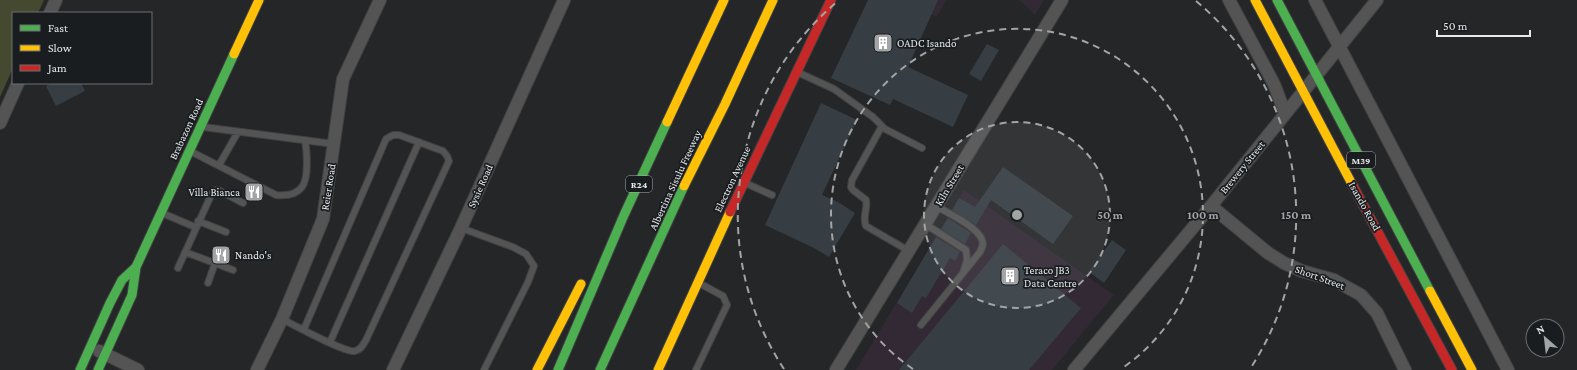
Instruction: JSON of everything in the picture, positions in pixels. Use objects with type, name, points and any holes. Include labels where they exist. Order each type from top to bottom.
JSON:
[{"type":"main road","name":"Brabazon Road","points":[[98,370],[132,295],[136,267],[258,0]]},
{"type":"main road","name":"R24","points":[[558,370],[624,215],[724,0]]},
{"type":"main road","name":"Albertina Sisulu Freeway","points":[[600,370],[686,182],[773,0]]},
{"type":"main road","name":"Electron Avenue","points":[[658,370],[744,182],[831,0]]},
{"type":"main road","name":"Isando Road","points":[[1255,0],[1303,93],[1452,370]]},
{"type":"main road","name":"Isando Road","points":[[1277,0],[1472,370]]},
{"type":"main road","points":[[602,241],[624,215]]},
{"type":"main road","name":"Brabazon Road","points":[[80,370],[122,280],[136,267]]},
{"type":"main road","points":[[537,370],[586,273]]},
{"type":"main road","points":[[618,355],[636,294]]},
{"type":"street","points":[[50,12],[56,0]]},
{"type":"street","name":"Reier Road","points":[[257,370],[282,319],[323,219],[343,79],[380,0]]},
{"type":"street","name":"Sysie Road","points":[[392,370],[461,228],[564,0]]},
{"type":"street","name":"Kiln Street","points":[[836,370],[1062,0]]},
{"type":"street","points":[[1229,0],[1274,84],[1286,113]]},
{"type":"street","points":[[1315,0],[1508,370]]},
{"type":"street","name":"Brewery Street","points":[[1074,370],[1211,206],[1377,0]]},
{"type":"street","points":[[0,123],[18,84]]},
{"type":"street","name":"Short Street","points":[[1211,206],[1268,253],[1284,263],[1302,271],[1334,280],[1361,295],[1377,313],[1405,370]]},
{"type":"street","points":[[91,346],[138,370]]},
{"type":"lane","points":[[797,72],[834,89],[873,117],[885,129],[922,148]]},
{"type":"lane","points":[[882,126],[852,180],[850,187],[866,200],[867,205],[864,220],[866,226],[909,251]]},
{"type":"lane","points":[[200,127],[334,144]]},
{"type":"lane","points":[[219,165],[238,132]]},
{"type":"lane","points":[[282,319],[349,351],[356,351],[364,344],[449,162],[448,156],[443,151],[399,135],[386,139],[304,329]]},
{"type":"lane","points":[[190,151],[276,195],[287,196],[293,194],[302,187],[305,178],[308,153],[305,140]]},
{"type":"lane","points":[[330,342],[419,142]]},
{"type":"lane","points":[[744,182],[772,195]]},
{"type":"lane","points":[[178,268],[213,191],[218,190],[243,203]]},
{"type":"lane","points":[[921,325],[963,274],[983,246],[982,240],[974,229],[936,206]]},
{"type":"lane","points":[[161,213],[226,232]]},
{"type":"lane","points":[[925,224],[966,250],[967,260],[963,274]]},
{"type":"lane","points":[[461,228],[513,247],[526,254],[534,266],[528,282],[484,370]]},
{"type":"lane","points":[[185,252],[233,270]]},
{"type":"lane","points":[[208,283],[215,263]]},
{"type":"lane","points":[[696,370],[727,305],[722,296],[698,283]]},
{"type":"shaded area","points":[[898,0],[946,0],[937,17]]},
{"type":"shaded area","points":[[1019,0],[1044,0],[1035,15]]},
{"type":"shaded area","points":[[964,190],[1114,295],[1052,370],[856,370]]},
{"type":"green space","points":[[0,0],[44,0],[38,12],[12,12],[12,70],[0,97]]},
{"type":"building","name":"OADC Isando","points":[[868,0],[938,0],[908,67],[968,95],[953,127],[893,99],[890,105],[831,78]]},
{"type":"building","points":[[987,44],[999,50],[981,81],[969,74]]},
{"type":"building","points":[[50,84],[82,84],[85,91],[56,106],[46,86]]},
{"type":"building","points":[[821,103],[857,120],[822,195],[838,202],[855,213],[829,257],[814,248],[765,225]]},
{"type":"building","points":[[1003,167],[1073,216],[1053,244],[991,200],[976,225],[952,210],[959,198],[975,207]]},
{"type":"building","points":[[948,218],[971,233],[965,244],[941,229]]},
{"type":"building","points":[[936,237],[960,252],[955,261],[950,258],[926,298],[922,296],[912,313],[897,303]]},
{"type":"building","points":[[1112,240],[1126,250],[1104,283],[1089,272]]},
{"type":"building","name":"Teraco JB3 Data Centre","points":[[1003,244],[1081,308],[1029,370],[899,370]]},
{"type":"traffic: fast","points":[[1277,0],[1430,291]]},
{"type":"traffic: fast","points":[[98,370],[132,295],[136,267],[234,54]]},
{"type":"traffic: fast","points":[[558,370],[624,215],[667,122]]},
{"type":"traffic: fast","points":[[600,370],[684,186]]},
{"type":"traffic: fast","points":[[80,370],[122,280],[136,267]]},
{"type":"traffic: slow","points":[[234,54],[259,0]]},
{"type":"traffic: slow","points":[[667,122],[724,0]]},
{"type":"traffic: slow","points":[[684,186],[725,104],[773,0]]},
{"type":"traffic: slow","points":[[1255,0],[1353,186]]},
{"type":"traffic: slow","points":[[658,370],[730,212]]},
{"type":"traffic: slow","points":[[537,370],[581,284]]},
{"type":"traffic: slow","points":[[1430,291],[1472,370]]},
{"type":"traffic: jam","points":[[730,212],[831,0]]},
{"type":"traffic: jam","points":[[1353,186],[1452,370]]},
{"type":"place","name":"OADC Isando","points":[[883,43]]},
{"type":"place","name":"Villa Bianca","points":[[254,192]]},
{"type":"place","name":"Nando's","points":[[221,255]]},
{"type":"place","name":"Teraco JB3 Data Centre","points":[[1010,276]]}]
